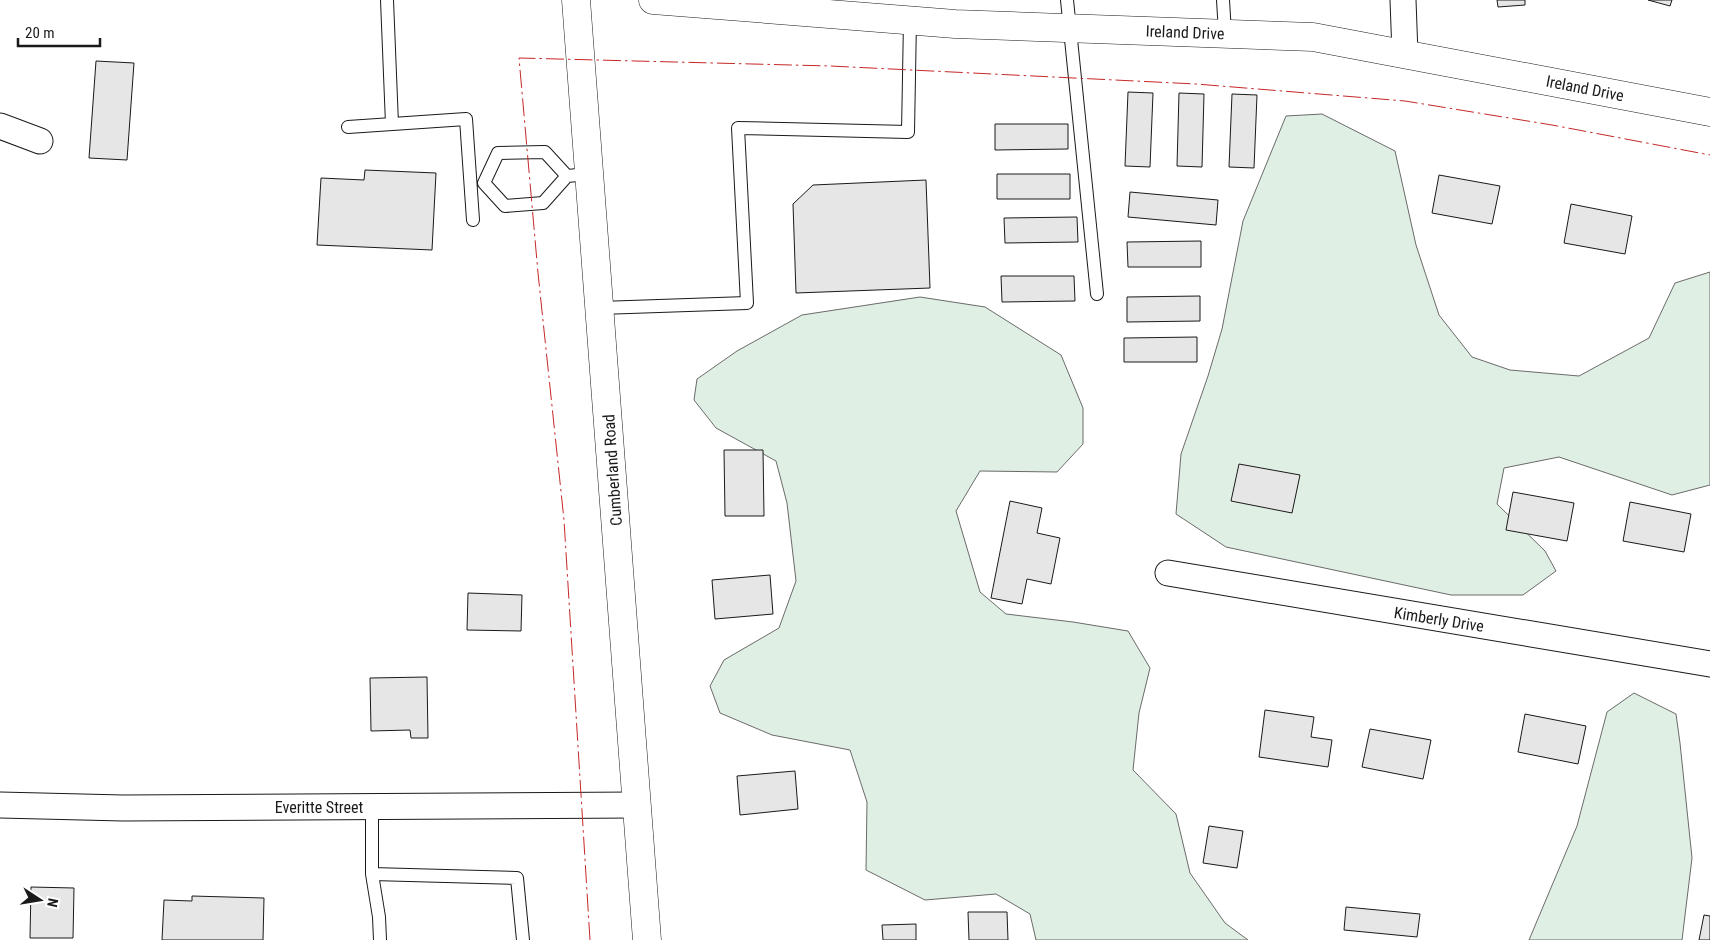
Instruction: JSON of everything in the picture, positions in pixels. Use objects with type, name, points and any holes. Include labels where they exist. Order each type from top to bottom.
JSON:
[{"type":"main road","name":"Cumberland Road","points":[[576,0],[578,175],[600,308],[647,940]]},
{"type":"main road","name":"Ireland Drive","points":[[654,0],[806,6],[955,24],[1313,37],[1710,112]]},
{"type":"street","points":[[1403,0],[1406,54]]},
{"type":"street","points":[[0,126],[40,141]]},
{"type":"street","name":"Kimberly Drive","points":[[1168,573],[1710,664]]},
{"type":"street","name":"Everitte Street","points":[[0,805],[123,808],[637,805]]},
{"type":"lane","points":[[387,0],[392,124]]},
{"type":"lane","points":[[1067,0],[1097,294]]},
{"type":"lane","points":[[1223,0],[1225,33]]},
{"type":"lane","points":[[600,308],[747,304],[738,128],[908,132],[910,20]]},
{"type":"lane","points":[[348,127],[466,119],[478,183],[473,220]]},
{"type":"lane","points":[[545,152],[578,175],[544,203],[505,206],[478,183],[498,153],[545,152]]},
{"type":"lane","points":[[372,807],[372,874],[380,940]]},
{"type":"lane","points":[[372,874],[516,878],[523,940]]},
{"type":"green space","points":[[1322,114],[1395,151],[1416,245],[1439,315],[1472,357],[1510,370],[1579,376],[1649,338],[1675,283],[1710,272],[1710,485],[1672,495],[1559,457],[1504,468],[1497,504],[1545,551],[1556,571],[1523,595],[1451,595],[1226,547],[1176,514],[1181,454],[1222,329],[1243,221],[1286,116]]},
{"type":"green space","points":[[920,297],[985,307],[1061,355],[1083,408],[1083,444],[1057,472],[980,471],[956,511],[980,592],[1006,614],[1128,631],[1150,668],[1139,713],[1133,770],[1176,814],[1190,873],[1225,923],[1248,940],[1036,940],[1030,914],[996,894],[925,900],[866,870],[867,802],[850,750],[772,735],[720,713],[710,686],[724,660],[779,628],[796,581],[787,503],[776,461],[716,428],[694,400],[697,379],[737,351],[802,315]]},
{"type":"green space","points":[[1634,693],[1676,714],[1692,858],[1682,940],[1529,940],[1577,826],[1607,712]]},
{"type":"building","points":[[1497,0],[1525,0],[1525,5],[1498,7]]},
{"type":"building","points":[[1648,0],[1672,0],[1670,6]]},
{"type":"building","points":[[96,61],[134,63],[127,160],[89,158]]},
{"type":"building","points":[[1128,92],[1153,93],[1150,167],[1125,166]]},
{"type":"building","points":[[1179,93],[1204,94],[1202,167],[1177,166]]},
{"type":"building","points":[[1232,94],[1257,95],[1254,168],[1229,167]]},
{"type":"building","points":[[995,124],[1068,124],[1068,149],[995,150]]},
{"type":"building","points":[[365,170],[436,173],[432,250],[317,245],[321,178],[364,180]]},
{"type":"building","points":[[997,174],[1070,174],[1070,199],[997,199]]},
{"type":"building","points":[[1439,175],[1500,186],[1492,224],[1432,213]]},
{"type":"building","points":[[926,180],[930,288],[796,293],[793,204],[813,185]]},
{"type":"building","points":[[1130,192],[1218,200],[1216,225],[1128,217]]},
{"type":"building","points":[[1571,204],[1632,216],[1625,254],[1564,243]]},
{"type":"building","points":[[1077,217],[1078,242],[1005,243],[1004,218]]},
{"type":"building","points":[[1201,241],[1201,267],[1128,267],[1127,242]]},
{"type":"building","points":[[1001,276],[1074,276],[1075,301],[1002,302]]},
{"type":"building","points":[[1200,296],[1200,321],[1127,322],[1127,297]]},
{"type":"building","points":[[1197,337],[1197,362],[1124,362],[1124,338]]},
{"type":"building","points":[[724,450],[763,450],[764,516],[725,516]]},
{"type":"building","points":[[1239,464],[1300,475],[1292,513],[1231,501]]},
{"type":"building","points":[[1513,492],[1574,503],[1567,541],[1506,530]]},
{"type":"building","points":[[1010,501],[1042,508],[1037,533],[1060,538],[1051,584],[1027,579],[1022,604],[991,598]]},
{"type":"building","points":[[1630,502],[1691,514],[1684,552],[1623,541]]},
{"type":"building","points":[[770,575],[773,614],[715,619],[712,580]]},
{"type":"building","points":[[468,593],[522,595],[521,631],[467,630]]},
{"type":"building","points":[[427,677],[428,738],[411,738],[410,730],[371,731],[370,678]]},
{"type":"building","points":[[1265,710],[1314,717],[1311,737],[1332,740],[1328,767],[1259,757]]},
{"type":"building","points":[[1525,714],[1586,726],[1578,764],[1518,752]]},
{"type":"building","points":[[1370,729],[1431,740],[1423,779],[1362,767]]},
{"type":"building","points":[[795,771],[798,809],[740,815],[737,776]]},
{"type":"building","points":[[1209,826],[1243,831],[1237,868],[1203,863]]},
{"type":"building","points":[[31,887],[74,888],[73,938],[30,938]]},
{"type":"building","points":[[192,896],[264,898],[263,940],[162,940],[164,900],[192,901]]},
{"type":"building","points":[[1346,907],[1420,914],[1417,937],[1344,930]]},
{"type":"building","points":[[968,912],[1007,912],[1008,940],[969,940]]},
{"type":"building","points":[[1704,915],[1710,916],[1710,940],[1699,940]]},
{"type":"building","points":[[916,924],[916,940],[883,940],[882,925]]},
{"type":"power","points":[[590,940],[564,520],[538,273],[519,58],[830,66],[1196,84],[1405,101],[1552,125],[1710,155]]}]
